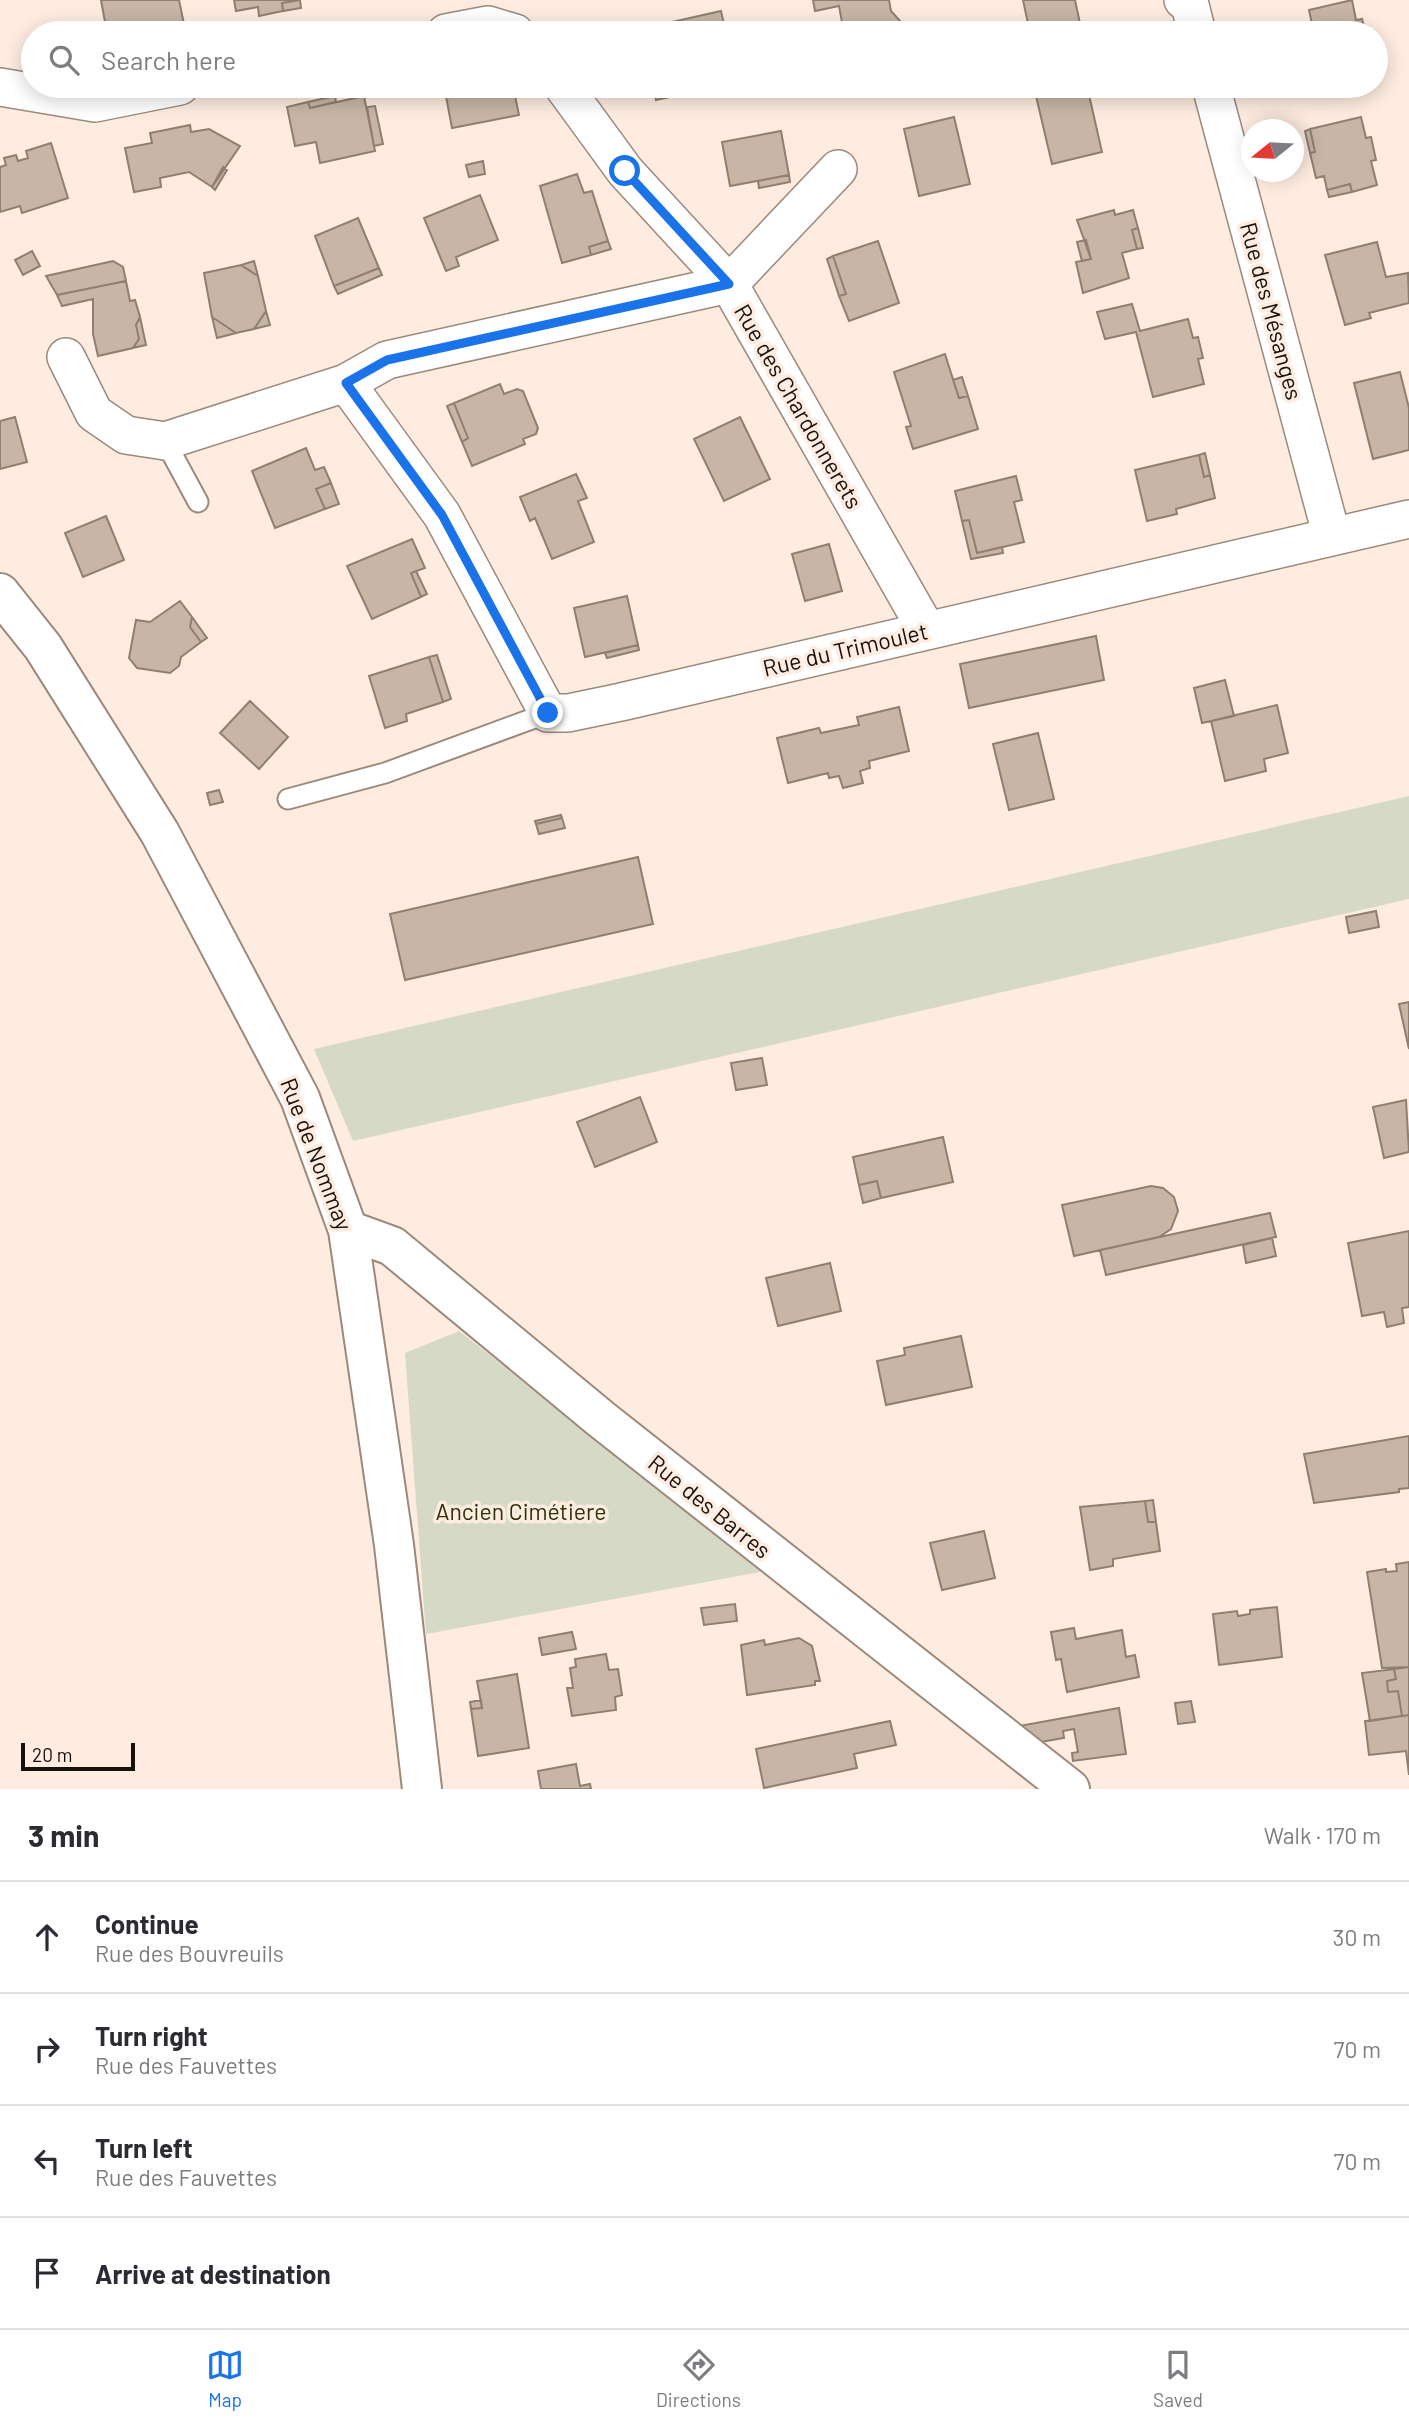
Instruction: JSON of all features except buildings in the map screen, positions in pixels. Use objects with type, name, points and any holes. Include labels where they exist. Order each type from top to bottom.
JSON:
[{"type":"street","points":[[1183,0],[1189,5],[1194,21]]},
{"type":"street","points":[[0,87],[21,91]]},
{"type":"street","points":[[65,98],[95,103],[120,98]]},
{"type":"street","points":[[572,98],[625,171],[729,284]]},
{"type":"street","name":"Rue des Mésanges","points":[[1214,98],[1332,537]]},
{"type":"street","name":"Rue des Chardonnerets","points":[[838,169],[729,284],[926,629]]},
{"type":"street","points":[[66,357],[94,413],[126,435],[165,441],[346,383],[387,360],[729,284]]},
{"type":"street","points":[[346,383],[442,515],[548,713]]},
{"type":"street","name":"Rue du Trimoulet","points":[[548,713],[568,713],[621,702],[926,629],[1409,519]]},
{"type":"street","name":"Rue de Nommay","points":[[0,593],[43,647],[160,833],[300,1098],[348,1230],[394,1545],[422,1789]]},
{"type":"street","name":"Rue des Barres","points":[[348,1230],[391,1246],[622,1436],[1070,1789]]},
{"type":"lane","points":[[165,441],[198,502]]},
{"type":"lane","name":"Rue du Trimoulet","points":[[288,799],[385,773],[548,713]]},
{"type":"green space","points":[[1409,796],[1409,899],[353,1141],[314,1049]]},
{"type":"green space","name":"Ancien Cimétiere","points":[[459,1331],[765,1571],[426,1634],[405,1353]]},
{"type":"route","points":[[548,713],[442,515],[346,383],[387,360],[729,284],[625,171]]}]
